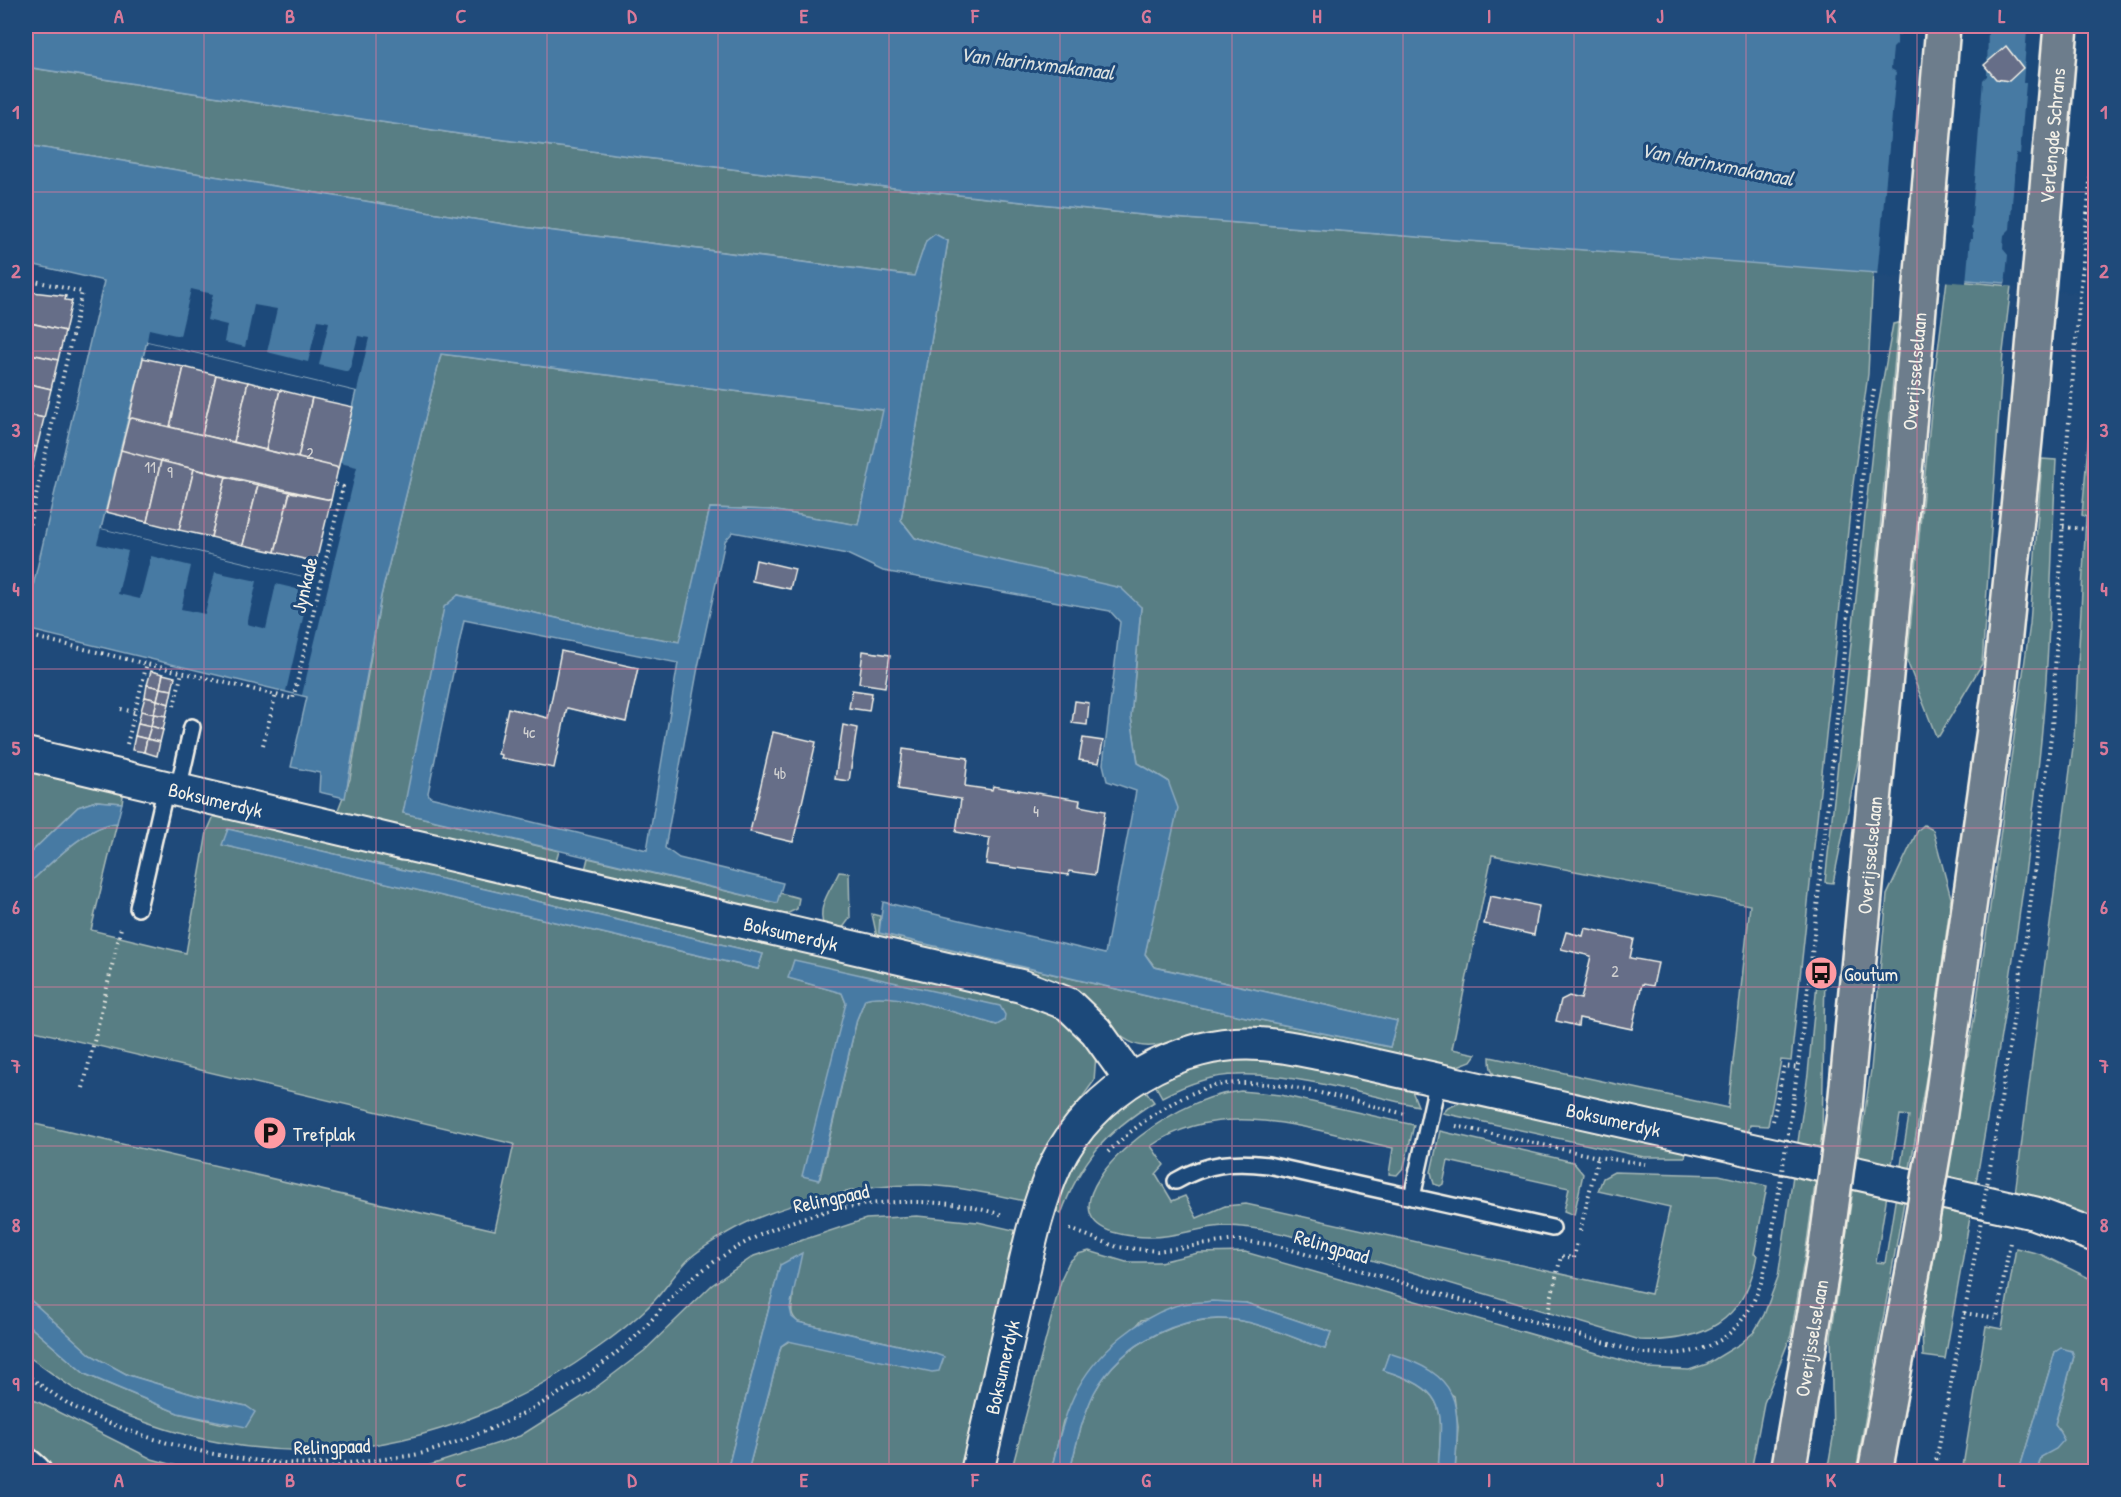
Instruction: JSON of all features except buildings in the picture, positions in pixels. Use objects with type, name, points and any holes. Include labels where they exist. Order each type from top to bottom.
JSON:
[{"type":"main road","name":"Overijsselselaan","points":[[1788,1472],[1826,1247],[1845,1106],[1943,26]]},
{"type":"main road","name":"Verlengde Schrans","points":[[1875,1472],[1938,1127],[1999,693],[2025,440],[2061,26]]},
{"type":"street","name":"Boksumerdyk","points":[[26,754],[1022,986],[1068,1004],[1096,1031],[1131,1080]]},
{"type":"street","name":"Boksumerdyk","points":[[977,1472],[1037,1222],[1056,1164],[1089,1117],[1131,1080],[1164,1062],[1193,1052],[1259,1043],[1323,1053],[2034,1213],[2096,1236]]},
{"type":"street","points":[[26,1465],[34,1472]]},
{"type":"lane","points":[[138,908],[192,727]]},
{"type":"lane","points":[[1412,1197],[1438,1080]]},
{"type":"lane","points":[[1176,1181],[1210,1165],[1248,1162],[1552,1228]]},
{"type":"path","points":[[1934,1472],[1995,1139],[2046,784],[2056,667],[2067,444],[2096,114]]},
{"type":"path","points":[[26,279],[82,292],[26,540]]},
{"type":"path","name":"Overijsselselaan","points":[[1711,1345],[1744,1321],[1767,1272],[1799,1068],[1867,426],[1875,385]]},
{"type":"path","name":"Jynkade","points":[[276,694],[293,696],[343,487],[335,484]]},
{"type":"path","points":[[2063,527],[2085,529],[2096,524]]},
{"type":"path","points":[[26,635],[276,694],[263,745]]},
{"type":"path","points":[[125,753],[147,663]]},
{"type":"path","points":[[173,712],[182,672]]},
{"type":"path","points":[[122,709],[135,712]]},
{"type":"path","points":[[1818,885],[1825,886]]},
{"type":"path","points":[[83,1088],[123,918],[138,908]]},
{"type":"path","points":[[1772,1127],[1784,1066],[1799,1068]]},
{"type":"path","points":[[1105,1155],[1127,1133],[1177,1102],[1202,1089],[1237,1084],[1281,1086],[1598,1157],[1656,1164]]},
{"type":"path","points":[[1545,1325],[1561,1256],[1574,1258],[1598,1157]]},
{"type":"path","points":[[1779,1180],[1791,1182]]},
{"type":"path","name":"Relingpaad","points":[[26,1375],[78,1409],[149,1438],[201,1452],[291,1463],[334,1464],[425,1453],[500,1425],[567,1389],[638,1334],[682,1286],[720,1256],[754,1236],[787,1223],[839,1208],[883,1202],[952,1204],[1037,1222]]},
{"type":"path","name":"Relingpaad","points":[[1072,1218],[1068,1228],[1118,1247],[1157,1251],[1236,1240],[1275,1245],[1640,1353],[1683,1353],[1711,1345]]},
{"type":"path","points":[[1977,1224],[1989,1227]]},
{"type":"path","points":[[1964,1313],[1997,1318],[2010,1246]]},
{"type":"green space","points":[[26,67],[459,134],[786,176],[1161,217],[1873,272],[1868,374],[1853,484],[1791,1061],[1781,1060],[1768,1126],[1750,1125],[1748,1135],[1499,1079],[1490,1064],[1490,1057],[1728,1108],[1750,905],[1492,855],[1452,1049],[1476,1054],[1471,1061],[1455,1067],[1186,1038],[1161,1045],[1142,1046],[1125,1039],[1105,1022],[877,937],[872,914],[880,916],[879,933],[1155,998],[1390,1047],[1397,1021],[1155,967],[1145,954],[1154,911],[1168,781],[1138,763],[1131,717],[1141,607],[915,538],[901,520],[948,241],[926,241],[915,276],[522,227],[26,145]]},
{"type":"green space","points":[[1947,280],[2011,286],[2003,352],[1982,664],[1939,736],[1936,736],[1907,661],[1934,381]]},
{"type":"green space","points":[[1898,323],[1861,746],[1833,883],[1825,882],[1875,424],[1893,324]]},
{"type":"green space","points":[[441,354],[884,410],[858,525],[770,510],[710,508],[680,642],[607,630],[458,595],[403,813],[559,851],[555,865],[336,815],[350,779],[381,596]]},
{"type":"green space","points":[[2095,362],[2095,1220],[2015,1194],[2074,739],[2086,517],[2082,515]]},
{"type":"green space","points":[[2042,459],[2056,460],[2043,723],[2009,986],[1945,1359],[1923,1356],[1922,1322],[1975,1014],[2030,624]]},
{"type":"green space","points":[[26,766],[124,789],[122,803],[96,801],[78,807],[26,857]]},
{"type":"green space","points":[[216,811],[1002,993],[1057,1014],[1085,1038],[1096,1054],[1094,1081],[1052,1139],[1033,1175],[1025,1201],[948,1187],[900,1185],[834,1194],[770,1213],[736,1228],[695,1254],[648,1307],[599,1347],[542,1384],[483,1413],[423,1434],[362,1446],[300,1450],[237,1445],[174,1431],[98,1403],[66,1384],[26,1355],[26,1323],[85,1374],[178,1413],[228,1425],[254,1412],[246,1406],[195,1395],[128,1375],[91,1355],[26,1296],[26,1122],[495,1230],[514,1144],[26,1029],[26,886],[81,838],[106,825],[117,823],[91,930],[186,953],[207,832]],"holes":[[[228,829],[763,954],[758,969],[223,845]],[[794,961],[997,1025],[910,1001],[877,997],[865,999],[857,1019],[820,1179],[846,1003],[842,993],[789,978]]]},
{"type":"green space","points":[[1924,825],[1933,830],[1951,898],[1930,1056],[1856,1471],[1827,1472],[1833,1438],[1831,1337],[1871,1070],[1887,895],[1918,830]],"holes":[[[1900,1115],[1909,1116],[1885,1263],[1876,1262]]]},
{"type":"green space","points":[[588,858],[776,903],[780,893],[799,898],[797,909],[780,917],[585,870]]},
{"type":"green space","points":[[839,872],[849,873],[850,918],[842,929],[824,926],[822,919],[823,905]]},
{"type":"green space","points":[[1818,973],[1825,973],[1822,1134],[1791,1335],[1764,1403],[1751,1471],[1455,1471],[1458,1427],[1454,1396],[1389,1353],[1384,1370],[1421,1386],[1431,1395],[1437,1406],[1441,1432],[1438,1471],[1070,1471],[1077,1441],[1094,1393],[1121,1359],[1138,1345],[1157,1334],[1199,1321],[1221,1319],[1252,1323],[1325,1349],[1331,1332],[1246,1303],[1141,1320],[1063,1421],[1051,1471],[1011,1472],[1062,1277],[1069,1262],[1078,1254],[1089,1251],[1126,1262],[1160,1262],[1198,1253],[1245,1252],[1649,1368],[1689,1370],[1707,1364],[1740,1344],[1754,1332],[1764,1315],[1778,1277],[1808,1074]]},
{"type":"green space","points":[[1238,1059],[1285,1061],[1405,1087],[1412,1091],[1418,1106],[1282,1077],[1237,1075],[1217,1077],[1189,1085],[1162,1097],[1153,1081],[1209,1063]]},
{"type":"green space","points":[[1143,1087],[1154,1102],[1122,1125],[1097,1149],[1077,1178],[1061,1214],[1053,1208],[1065,1175],[1099,1124]]},
{"type":"green space","points":[[1241,1091],[1281,1095],[1414,1125],[1404,1167],[1397,1175],[1389,1174],[1393,1148],[1333,1133],[1270,1122],[1239,1120],[1209,1122],[1179,1131],[1151,1146],[1164,1165],[1156,1174],[1172,1201],[1185,1196],[1197,1218],[1225,1206],[1246,1204],[1651,1294],[1670,1207],[1598,1191],[1603,1178],[1614,1172],[1719,1175],[1767,1186],[1754,1254],[1757,1255],[1751,1278],[1743,1297],[1718,1324],[1683,1337],[1640,1340],[1280,1233],[1225,1226],[1148,1237],[1122,1234],[1104,1228],[1093,1219],[1089,1207],[1091,1193],[1099,1178],[1127,1147],[1152,1127],[1180,1110],[1226,1093]]},
{"type":"green space","points":[[1466,1100],[1687,1150],[1685,1157],[1644,1157],[1443,1113],[1448,1108]]},
{"type":"green space","points":[[1440,1131],[1573,1162],[1583,1174],[1574,1215],[1564,1211],[1569,1188],[1448,1161],[1443,1184],[1440,1186],[1434,1184],[1431,1172]]},
{"type":"green space","points":[[917,1216],[978,1222],[1018,1231],[960,1470],[748,1471],[781,1346],[789,1341],[933,1353],[798,1322],[792,1312],[792,1290],[780,1265],[727,1471],[409,1472],[520,1436],[590,1392],[644,1351],[712,1285],[754,1256],[866,1219]]},
{"type":"green space","points":[[2016,1248],[2040,1254],[2095,1281],[2095,1471],[2037,1471],[2041,1457],[2060,1431],[2055,1424],[2074,1356],[2055,1352],[2019,1471],[1962,1472],[1986,1326],[2002,1329]]},
{"type":"green space","points":[[26,1396],[152,1459],[195,1471],[44,1471],[26,1457]]},
{"type":"water","name":"Van Harinxmakanaal","points":[[26,26],[1948,26],[2095,36],[2005,283],[1161,217],[786,176],[459,134],[26,67]]},
{"type":"water","points":[[26,145],[522,227],[914,276],[926,241],[935,234],[948,241],[901,520],[915,538],[963,552],[1121,588],[1141,607],[1131,717],[1138,763],[1168,781],[1178,808],[1145,954],[1154,967],[1397,1021],[1390,1047],[1155,998],[879,933],[883,902],[1105,954],[1136,791],[1107,781],[1103,764],[1120,622],[1110,611],[883,571],[847,554],[733,532],[725,541],[698,667],[665,848],[679,858],[783,883],[777,903],[403,813],[444,607],[458,595],[607,630],[679,642],[710,508],[770,510],[858,525],[883,410],[441,354],[381,596],[345,798],[319,792],[320,773],[291,767],[307,697],[26,629],[26,616],[104,281],[26,263]],"holes":[[[147,341],[356,391],[312,579],[101,529]],[[464,620],[678,663],[647,850],[430,797],[428,793]]]},
{"type":"water","points":[[96,801],[122,803],[117,823],[106,825],[81,838],[26,886],[26,857],[78,807]]},
{"type":"water","points":[[228,829],[763,954],[758,969],[222,845]]},
{"type":"water","points":[[794,960],[1000,1006],[1005,1015],[1004,1021],[997,1025],[910,1001],[876,997],[865,999],[857,1019],[819,1180],[802,1176],[846,1003],[842,993],[788,978]]},
{"type":"water","points":[[802,1253],[790,1308],[792,1317],[798,1322],[944,1357],[939,1371],[932,1372],[788,1341],[781,1346],[748,1471],[727,1471],[780,1265]]},
{"type":"water","points":[[26,1296],[91,1355],[128,1375],[195,1395],[246,1406],[255,1412],[246,1427],[178,1413],[85,1374],[26,1323]]},
{"type":"water","points":[[1212,1301],[1246,1303],[1331,1332],[1325,1349],[1263,1326],[1221,1319],[1199,1320],[1157,1334],[1138,1345],[1106,1375],[1094,1393],[1086,1412],[1070,1471],[1051,1471],[1061,1431],[1073,1397],[1081,1382],[1105,1352],[1133,1328],[1158,1313],[1181,1304]]},
{"type":"water","points":[[2061,1348],[2072,1351],[2074,1356],[2055,1424],[2064,1440],[2056,1449],[2041,1457],[2037,1471],[2019,1471],[2055,1352]]},
{"type":"water","points":[[1389,1353],[1431,1371],[1444,1382],[1452,1395],[1457,1427],[1455,1471],[1438,1471],[1441,1432],[1437,1405],[1431,1395],[1420,1386],[1383,1370]]},
{"type":"pier","points":[[1901,26],[1988,27],[1987,76],[1983,80],[1971,229],[1973,239],[1970,239],[1966,283],[1877,276],[1896,72],[1891,69],[1893,48],[1897,44],[1897,35],[1900,35]]},
{"type":"pier","points":[[2027,30],[2096,33],[2096,295],[2005,286],[2008,255],[2003,249],[2004,235],[2010,229],[2016,153],[2020,154],[2026,83],[2023,83]]},
{"type":"pier","points":[[191,289],[213,294],[207,320],[227,325],[224,342],[245,347],[254,305],[277,309],[267,352],[308,362],[318,320],[329,322],[319,365],[349,372],[358,336],[369,338],[357,391],[147,341],[149,329],[180,336]]},
{"type":"pier","points":[[340,463],[357,467],[302,695],[286,691],[309,592],[276,584],[266,629],[247,624],[257,581],[215,572],[205,614],[181,609],[191,566],[151,556],[140,599],[118,594],[128,551],[97,544],[101,529],[312,579]]},
{"type":"place","name":"Goutum","points":[[1821,973]]},
{"type":"place","name":"Trefplak","points":[[270,1133]]}]
